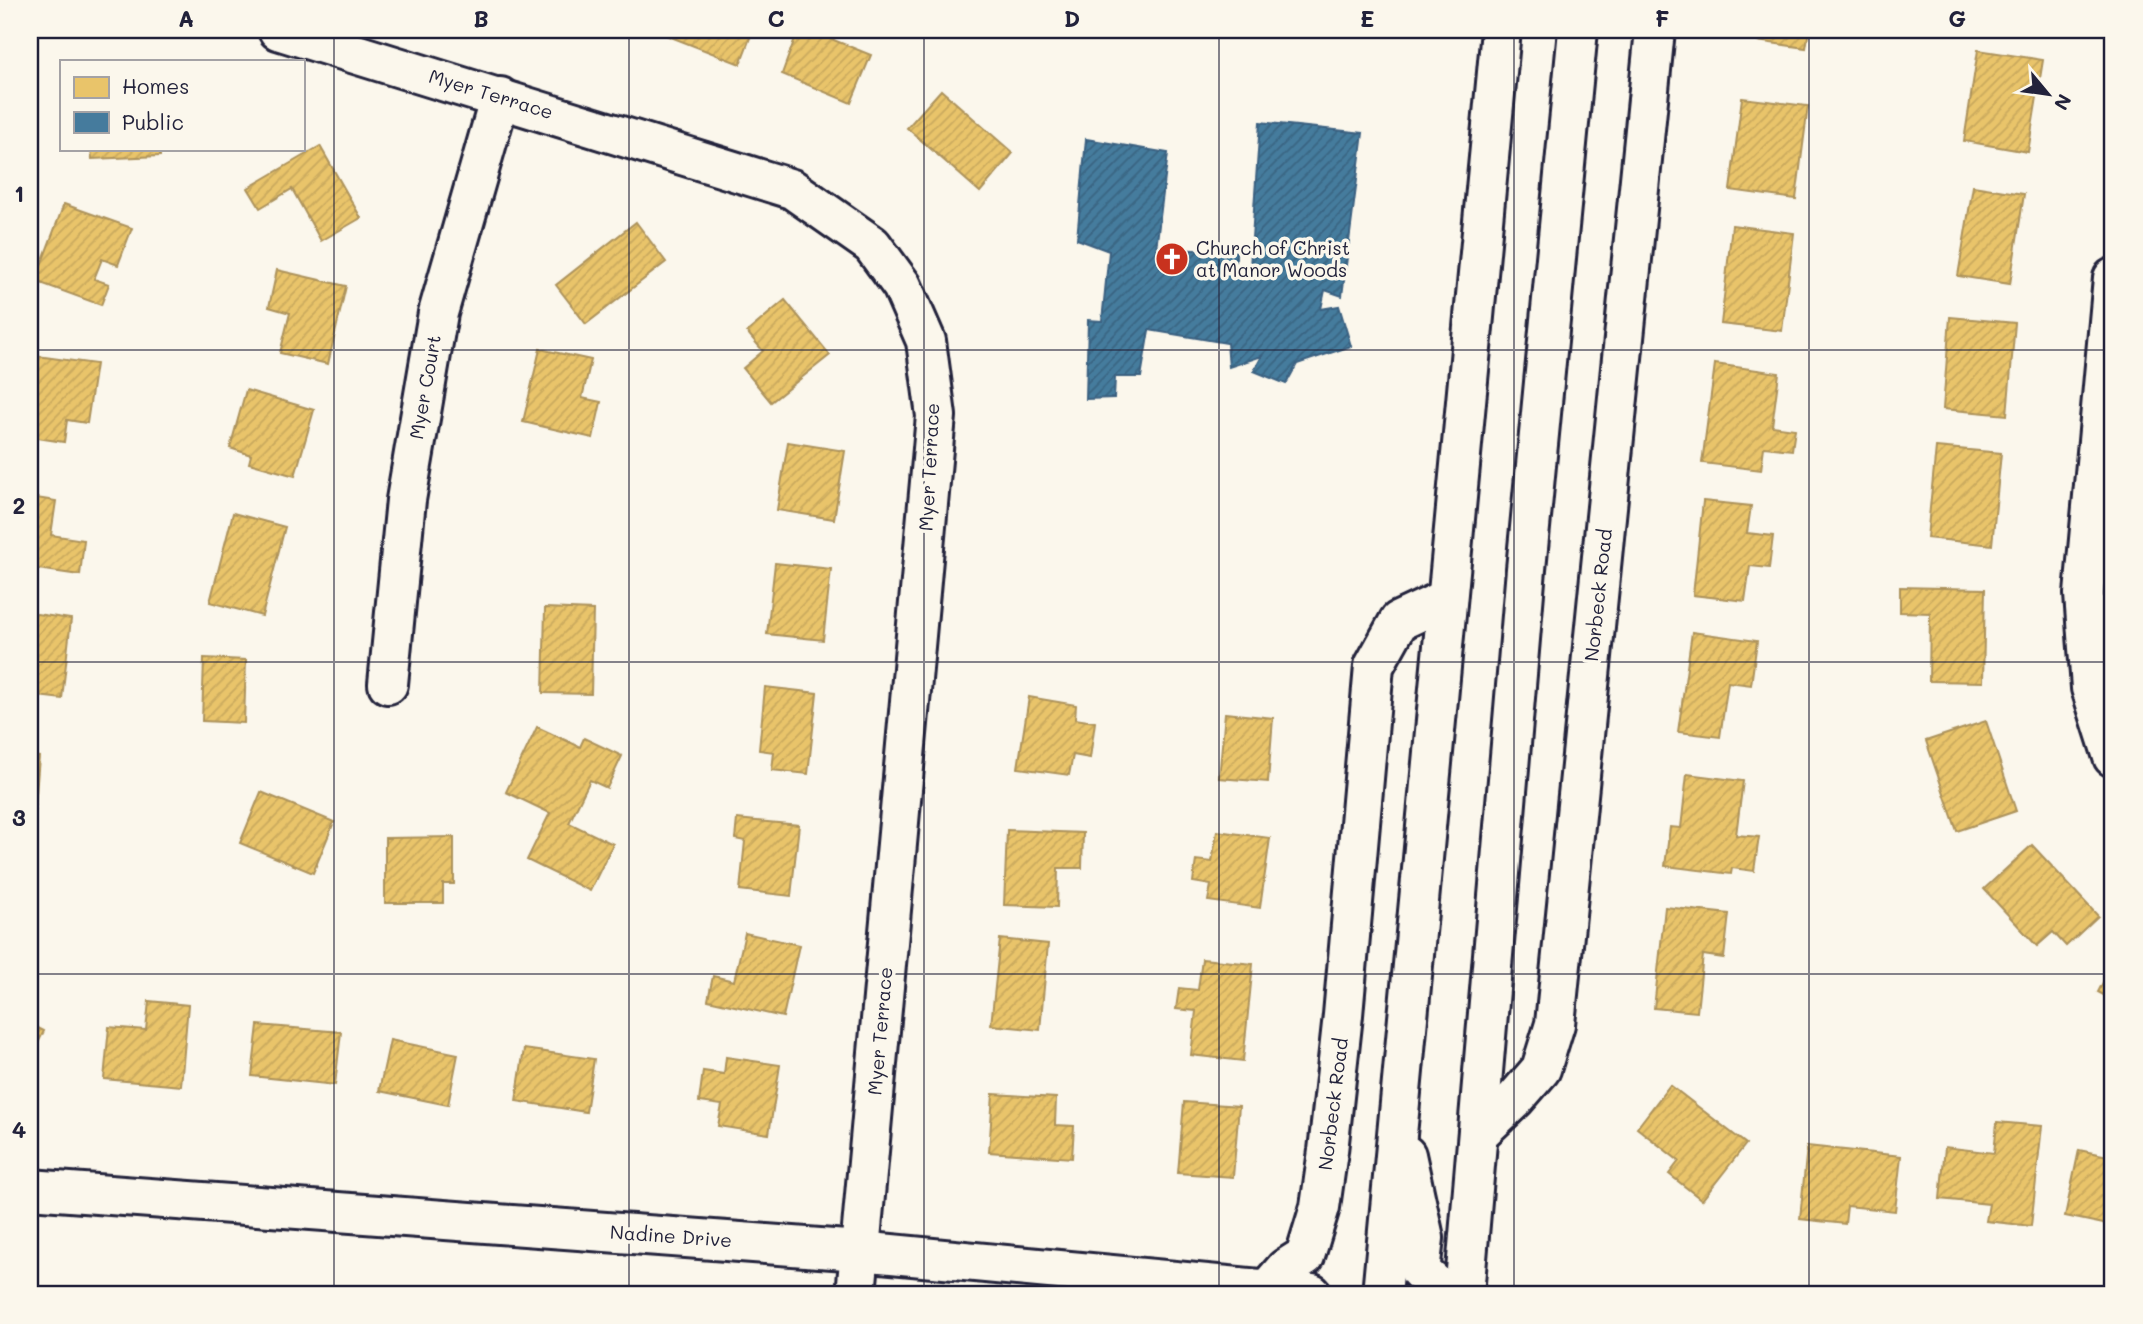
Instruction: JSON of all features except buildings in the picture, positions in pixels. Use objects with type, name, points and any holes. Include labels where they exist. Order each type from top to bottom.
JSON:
[{"type":"street","name":"Myer Terrace","points":[[278,30],[792,189],[872,245],[902,286],[926,341],[936,416],[856,1294]]},
{"type":"street","points":[[1382,1294],[1501,30]]},
{"type":"street","points":[[1464,1294],[1526,569],[1578,30]]},
{"type":"street","name":"Norbeck Road","points":[[1478,1134],[1515,1099],[1541,1069],[1555,1024],[1655,30]]},
{"type":"street","name":"Myer Court","points":[[388,684],[406,500],[438,313],[500,97]]},
{"type":"street","points":[[2113,278],[2084,594],[2091,688],[2113,757]]},
{"type":"street","name":"Norbeck Road","points":[[1267,1290],[1286,1268],[1305,1256],[1320,1207],[1343,1015],[1374,666],[1399,621],[1446,599]]},
{"type":"street","points":[[1398,1119],[1424,1238],[1420,1271],[1446,1294]]},
{"type":"street","name":"Nadine Drive","points":[[30,1189],[860,1251],[1312,1294]]},
{"type":"place","name":"Church of Christ at Manor Woods","points":[[1172,259]]}]
